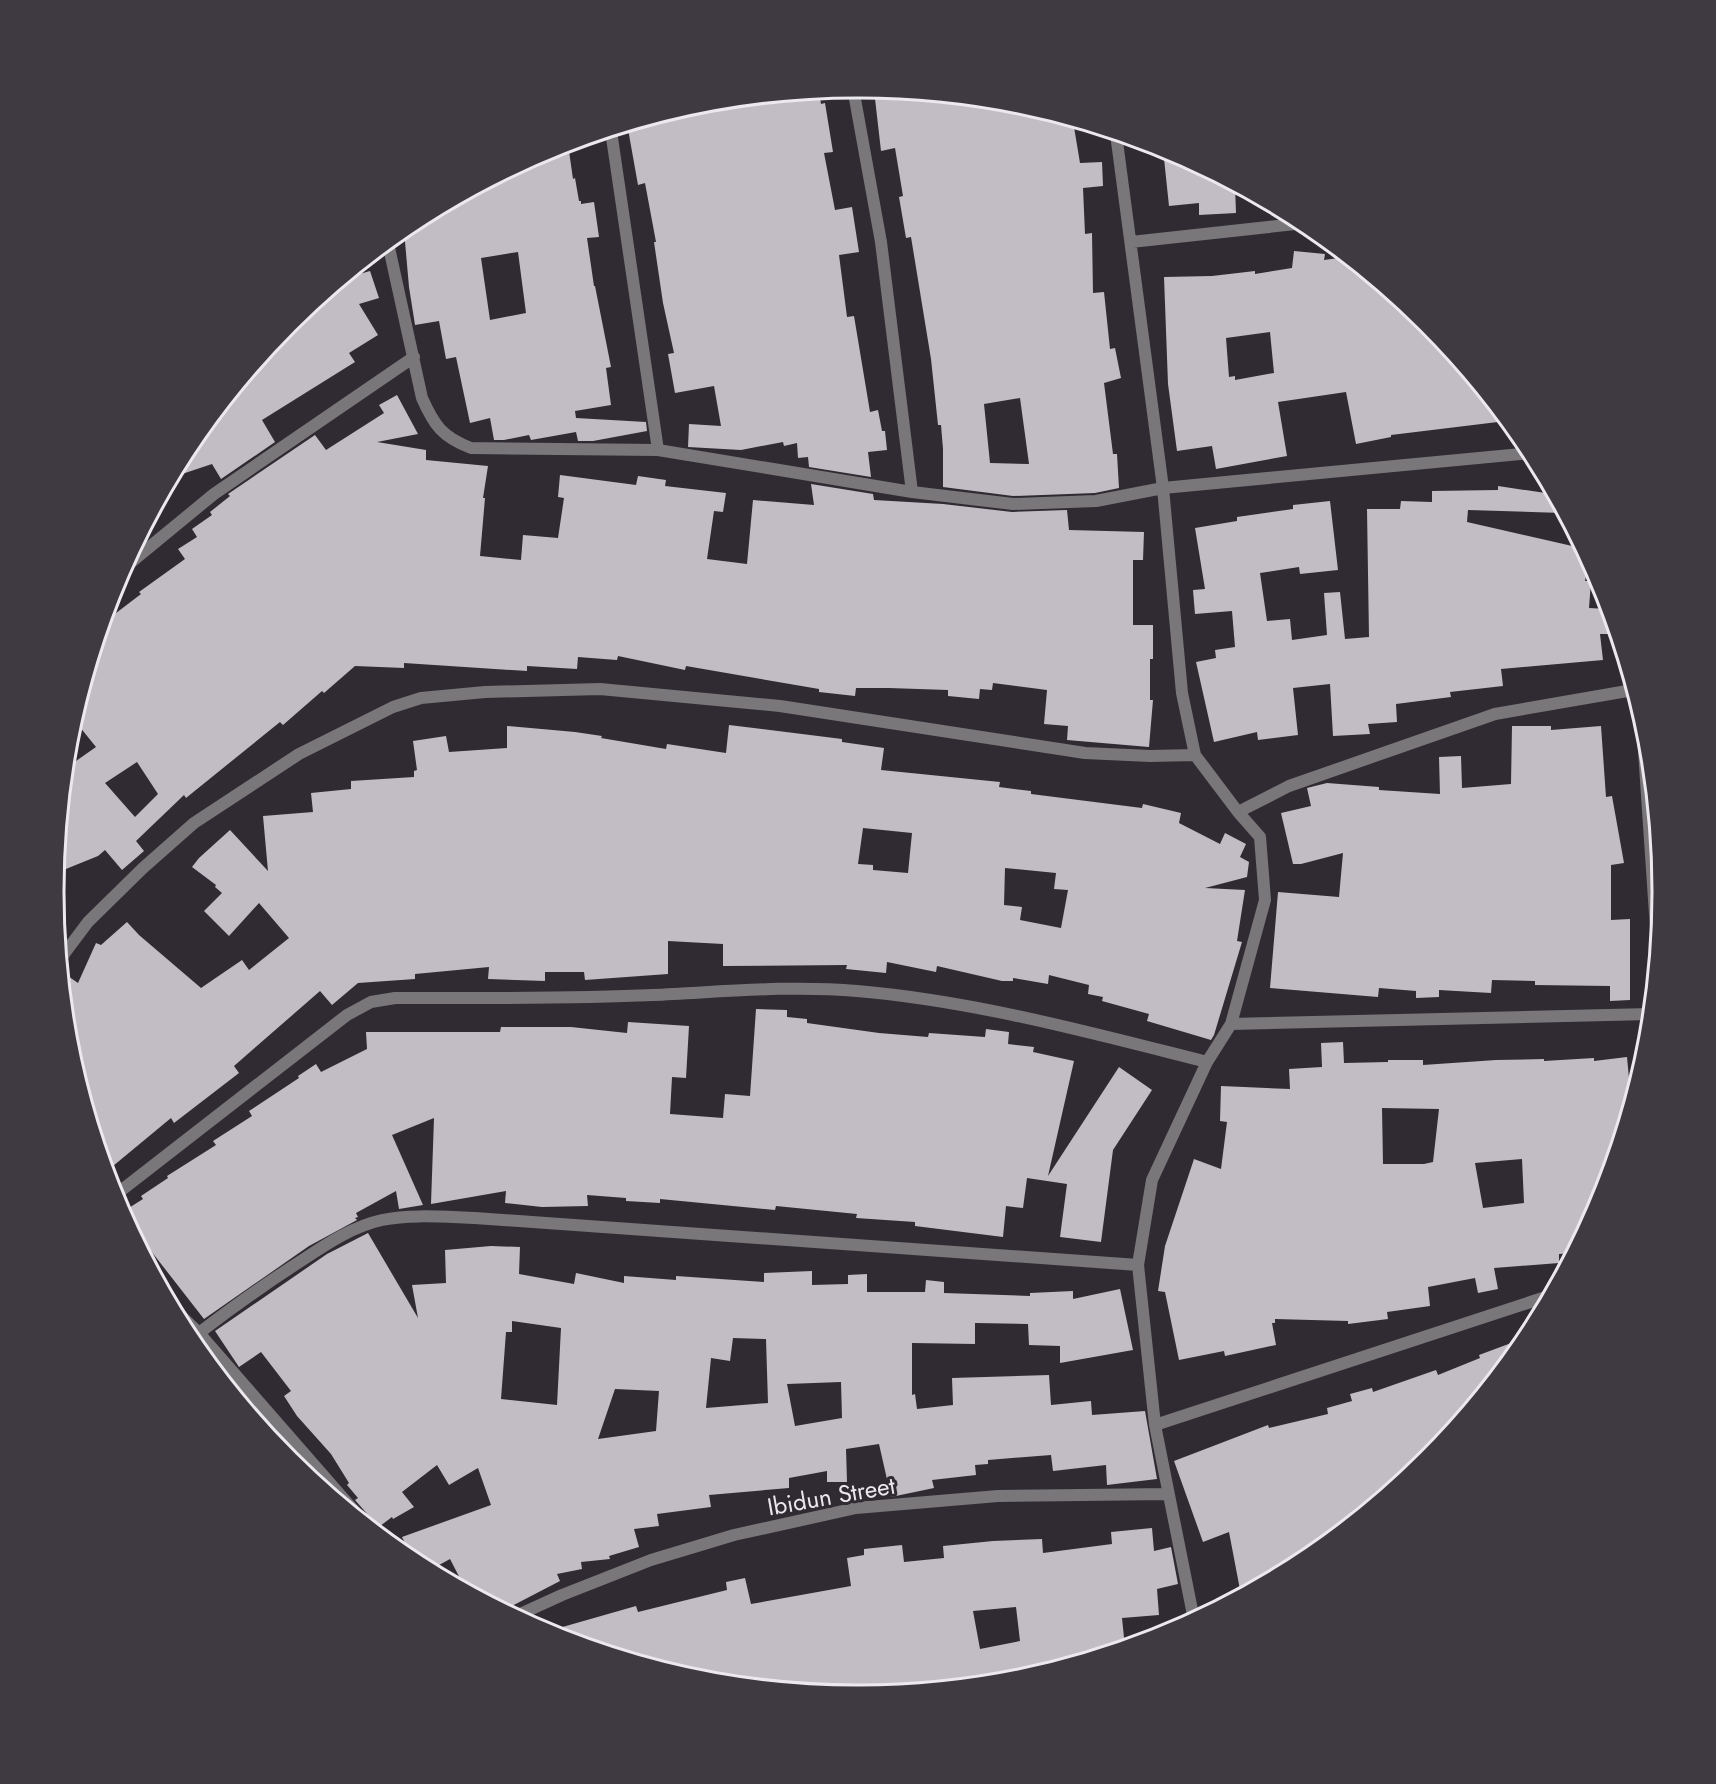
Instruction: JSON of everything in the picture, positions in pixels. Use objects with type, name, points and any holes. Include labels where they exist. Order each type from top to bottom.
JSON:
[{"type":"street","points":[[855,98],[880,242],[912,492]]},
{"type":"street","points":[[612,138],[658,450]]},
{"type":"street","points":[[1117,143],[1163,488],[1182,693],[1195,755],[1260,837],[1264,900],[1231,1024],[1207,1062],[1152,1180],[1138,1265],[1155,1425],[1192,1611]]},
{"type":"street","points":[[1131,242],[1289,226]]},
{"type":"street","points":[[390,251],[422,398],[431,418],[441,432],[471,448],[658,450],[912,492],[1013,504],[1096,501],[1163,488],[1520,454]]},
{"type":"street","points":[[140,555],[214,494],[414,357]]},
{"type":"street","points":[[67,950],[88,922],[143,868],[194,823],[299,754],[393,707],[421,698],[485,692],[600,689],[780,706],[1085,753],[1150,756],[1195,755]]},
{"type":"street","points":[[1238,812],[1289,786],[1495,714],[1625,691]]},
{"type":"street","points":[[123,1189],[347,1015],[371,1002],[395,998],[650,996],[808,988],[857,991],[953,1003],[1207,1062]]},
{"type":"street","points":[[1231,1024],[1642,1014]]},
{"type":"street","points":[[199,1333],[258,1288],[329,1243],[382,1220],[411,1216],[475,1218],[1138,1265]]},
{"type":"street","points":[[1155,1425],[1539,1299]]},
{"type":"street","points":[[197,1331],[335,1489]]},
{"type":"street","name":"Ibidun Street","points":[[525,1612],[651,1560],[734,1535],[856,1508],[998,1496],[1168,1494]]},
{"type":"building","points":[[820,99],[821,104],[825,103],[833,152],[824,153],[835,210],[852,207],[859,252],[839,255],[847,317],[854,316],[870,412],[878,410],[882,431],[885,431],[887,450],[868,452],[871,477],[809,467],[808,457],[798,458],[797,443],[784,446],[783,442],[741,450],[688,447],[689,424],[721,426],[714,386],[675,393],[668,354],[674,353],[663,303],[654,242],[656,242],[645,183],[638,185],[629,133],[703,114],[754,105]]},
{"type":"building","points":[[875,99],[962,105],[1063,126],[1074,129],[1080,163],[1102,162],[1103,186],[1083,188],[1085,234],[1092,233],[1093,293],[1104,292],[1110,349],[1115,348],[1121,378],[1104,383],[1113,454],[1117,454],[1119,488],[1095,493],[1013,496],[943,487],[941,425],[938,425],[931,359],[911,237],[906,238],[899,197],[903,196],[895,148],[881,151]],"holes":[[[1020,398],[1029,464],[990,463],[984,404]]]},
{"type":"building","points":[[569,153],[579,201],[581,204],[594,202],[599,237],[587,238],[594,286],[611,367],[606,368],[611,405],[575,411],[576,418],[646,422],[647,431],[593,441],[578,441],[576,432],[531,440],[529,435],[494,440],[490,418],[470,423],[456,357],[446,359],[439,321],[415,325],[405,241],[461,205],[507,180]],"holes":[[[518,252],[526,313],[490,320],[481,258]]]},
{"type":"building","points":[[1164,160],[1235,194],[1236,213],[1199,215],[1199,203],[1169,206]]},
{"type":"building","points":[[1294,251],[1325,254],[1324,260],[1336,258],[1381,295],[1419,331],[1455,369],[1497,422],[1391,435],[1391,437],[1356,444],[1346,392],[1278,402],[1287,456],[1216,469],[1212,446],[1177,451],[1168,384],[1164,277],[1212,276],[1255,271],[1255,274],[1292,268]],"holes":[[[1270,332],[1274,373],[1235,380],[1235,376],[1229,377],[1226,338]]]},
{"type":"building","points":[[370,271],[379,298],[359,304],[378,335],[349,353],[355,362],[262,420],[275,442],[221,479],[212,464],[184,473],[228,409],[261,369],[297,331],[361,274]]},
{"type":"building","points":[[397,395],[418,434],[377,442],[426,450],[426,460],[488,466],[483,498],[485,498],[480,556],[521,560],[523,535],[558,538],[564,498],[558,497],[560,475],[636,485],[638,476],[666,480],[665,486],[726,493],[723,512],[714,511],[707,559],[747,564],[753,500],[814,505],[811,484],[873,494],[874,500],[943,504],[1012,512],[1067,510],[1069,530],[1144,532],[1143,560],[1133,560],[1133,625],[1153,625],[1150,700],[1153,700],[1149,747],[1067,740],[1068,726],[1044,724],[1047,690],[993,683],[992,690],[980,689],[979,699],[948,696],[948,690],[889,688],[856,688],[855,696],[819,692],[819,689],[686,666],[685,670],[618,656],[617,660],[578,657],[577,669],[527,666],[527,671],[404,663],[404,668],[355,666],[283,725],[280,722],[186,798],[184,795],[136,841],[144,851],[122,870],[105,850],[98,856],[65,869],[71,788],[76,761],[96,747],[82,729],[92,687],[116,613],[141,594],[139,592],[185,559],[178,549],[197,537],[192,529],[212,515],[210,512],[230,496],[228,494],[315,435],[326,450],[384,413],[379,405]],"holes":[[[137,762],[158,794],[135,817],[105,783]]]},
{"type":"building","points":[[1498,486],[1544,493],[1555,513],[1468,510],[1467,522],[1572,546],[1586,577],[1585,581],[1588,581],[1591,587],[1589,608],[1599,609],[1608,634],[1600,634],[1603,660],[1501,669],[1503,686],[1450,692],[1451,697],[1396,704],[1397,722],[1368,724],[1370,734],[1333,736],[1330,684],[1293,688],[1298,735],[1258,740],[1257,732],[1214,742],[1196,662],[1216,658],[1215,650],[1235,647],[1232,611],[1195,614],[1193,590],[1205,589],[1195,528],[1237,521],[1237,517],[1293,509],[1293,505],[1330,501],[1338,570],[1300,574],[1299,567],[1260,573],[1267,621],[1290,619],[1292,640],[1327,635],[1324,593],[1340,592],[1345,639],[1369,637],[1367,509],[1400,509],[1401,501],[1432,502],[1432,491],[1498,490]]},
{"type":"building","points":[[729,725],[842,739],[842,742],[884,748],[881,770],[1000,782],[999,787],[1031,791],[1031,794],[1142,808],[1143,804],[1181,813],[1179,823],[1220,844],[1225,833],[1246,844],[1240,857],[1249,862],[1247,877],[1205,888],[1245,890],[1237,941],[1242,942],[1214,1035],[1211,1040],[1147,1021],[1149,1014],[1102,1001],[1103,997],[1088,994],[1089,985],[1049,975],[1048,984],[1013,978],[1013,981],[1002,981],[937,966],[936,972],[887,962],[886,973],[846,969],[847,965],[723,966],[723,944],[668,941],[668,974],[585,980],[584,972],[545,972],[545,981],[488,979],[489,967],[415,974],[415,979],[358,983],[332,1005],[320,991],[234,1066],[239,1073],[174,1123],[171,1118],[114,1165],[92,1097],[80,1047],[69,977],[78,983],[96,943],[101,945],[127,922],[201,988],[242,960],[249,970],[289,938],[259,903],[229,936],[204,911],[222,893],[215,887],[216,885],[192,867],[230,830],[268,871],[263,816],[313,812],[311,793],[351,789],[351,781],[414,777],[414,771],[417,770],[413,741],[446,736],[449,752],[507,748],[507,726],[575,732],[666,749],[667,744],[726,753]],"holes":[[[863,828],[912,833],[908,873],[873,870],[873,865],[858,864]],[[1005,868],[1056,873],[1054,889],[1068,890],[1061,928],[1020,920],[1022,907],[1004,905]]]},
{"type":"building","points":[[1512,726],[1551,726],[1551,730],[1601,726],[1606,797],[1612,796],[1624,863],[1611,865],[1611,920],[1630,919],[1630,1000],[1610,1001],[1610,986],[1535,985],[1535,981],[1492,980],[1491,993],[1439,990],[1439,997],[1416,998],[1416,991],[1379,988],[1378,997],[1270,988],[1278,892],[1339,897],[1343,853],[1293,864],[1281,813],[1311,806],[1307,788],[1327,783],[1379,787],[1379,790],[1440,794],[1439,757],[1461,756],[1462,788],[1511,784]]},
{"type":"building","points":[[756,1009],[787,1010],[787,1017],[807,1019],[807,1023],[879,1033],[928,1037],[929,1033],[985,1037],[986,1029],[1009,1032],[1008,1044],[1034,1047],[1033,1052],[1074,1061],[1048,1176],[1119,1067],[1152,1090],[1113,1150],[1101,1242],[1060,1237],[1067,1184],[1027,1178],[1023,1208],[1006,1206],[1003,1237],[915,1226],[915,1222],[856,1218],[857,1214],[776,1206],[775,1210],[660,1199],[660,1203],[587,1195],[588,1206],[542,1207],[505,1203],[506,1191],[431,1204],[434,1118],[392,1135],[423,1205],[399,1209],[396,1191],[356,1213],[357,1220],[309,1246],[204,1319],[149,1248],[130,1207],[143,1199],[141,1196],[168,1178],[167,1176],[216,1145],[213,1141],[252,1116],[249,1111],[299,1078],[298,1076],[316,1064],[321,1072],[367,1049],[366,1032],[500,1032],[501,1027],[571,1027],[627,1033],[628,1022],[689,1026],[686,1078],[672,1077],[670,1114],[723,1118],[725,1094],[750,1096]]},
{"type":"building","points":[[1343,1042],[1344,1063],[1423,1060],[1423,1065],[1496,1060],[1544,1059],[1544,1061],[1594,1058],[1594,1061],[1627,1057],[1629,1077],[1609,1147],[1591,1196],[1564,1254],[1559,1254],[1559,1263],[1494,1268],[1498,1289],[1478,1293],[1475,1278],[1428,1287],[1430,1306],[1387,1312],[1388,1319],[1348,1324],[1348,1321],[1275,1319],[1275,1323],[1272,1323],[1276,1345],[1225,1356],[1224,1351],[1179,1360],[1165,1292],[1158,1291],[1165,1246],[1194,1159],[1221,1169],[1227,1122],[1220,1121],[1221,1086],[1290,1089],[1289,1069],[1322,1067],[1321,1043]],"holes":[[[1382,1108],[1439,1109],[1433,1162],[1383,1164]],[[1522,1159],[1524,1203],[1483,1208],[1475,1163]]]},
{"type":"building","points":[[368,1233],[418,1318],[412,1285],[446,1283],[445,1250],[491,1246],[520,1247],[519,1274],[574,1284],[576,1273],[624,1283],[624,1276],[676,1280],[676,1276],[764,1282],[764,1273],[812,1271],[812,1285],[848,1284],[848,1275],[867,1274],[867,1292],[925,1292],[926,1280],[944,1282],[944,1293],[1030,1296],[1030,1293],[1073,1291],[1073,1299],[1120,1289],[1133,1350],[1060,1363],[1060,1346],[1029,1345],[1028,1324],[975,1323],[975,1344],[912,1343],[912,1395],[915,1394],[917,1409],[953,1405],[952,1378],[1049,1375],[1051,1405],[1091,1401],[1092,1415],[1145,1411],[1157,1479],[1107,1485],[1106,1465],[1053,1471],[1051,1455],[988,1460],[988,1464],[975,1465],[976,1475],[932,1480],[934,1488],[891,1497],[879,1444],[846,1449],[847,1482],[827,1482],[827,1471],[789,1478],[789,1488],[709,1495],[711,1507],[657,1514],[659,1526],[634,1529],[639,1547],[609,1556],[610,1559],[581,1562],[582,1569],[557,1574],[560,1581],[512,1606],[460,1578],[450,1559],[439,1565],[405,1544],[402,1537],[491,1505],[478,1468],[449,1485],[437,1465],[402,1492],[414,1507],[393,1519],[392,1517],[380,1526],[369,1517],[355,1500],[358,1498],[347,1485],[349,1483],[331,1454],[297,1416],[284,1396],[291,1391],[261,1352],[239,1367],[215,1331],[327,1254]],"holes":[[[512,1321],[561,1328],[557,1405],[501,1399],[506,1332],[512,1332]],[[733,1338],[766,1339],[768,1403],[706,1408],[711,1358],[730,1361]],[[841,1382],[842,1418],[795,1426],[787,1384]],[[615,1389],[659,1391],[656,1431],[598,1439]]]},
{"type":"building","points":[[1511,1343],[1455,1415],[1381,1489],[1299,1552],[1240,1587],[1229,1532],[1203,1542],[1174,1461],[1268,1425],[1269,1428],[1328,1414],[1327,1408],[1352,1401],[1350,1394],[1372,1388],[1373,1392],[1436,1370],[1438,1375],[1480,1358],[1479,1355]]},
{"type":"building","points":[[1152,1528],[1154,1551],[1171,1547],[1178,1584],[1157,1589],[1159,1615],[1122,1618],[1124,1639],[1113,1643],[1013,1670],[962,1679],[910,1684],[858,1685],[806,1684],[754,1679],[653,1658],[561,1627],[636,1606],[638,1612],[727,1590],[726,1582],[745,1578],[751,1604],[851,1586],[847,1558],[864,1555],[864,1549],[902,1545],[904,1562],[944,1558],[943,1546],[993,1541],[1042,1539],[1043,1553],[1112,1544],[1111,1532]],"holes":[[[1016,1607],[1020,1641],[980,1649],[973,1611]]]}]
